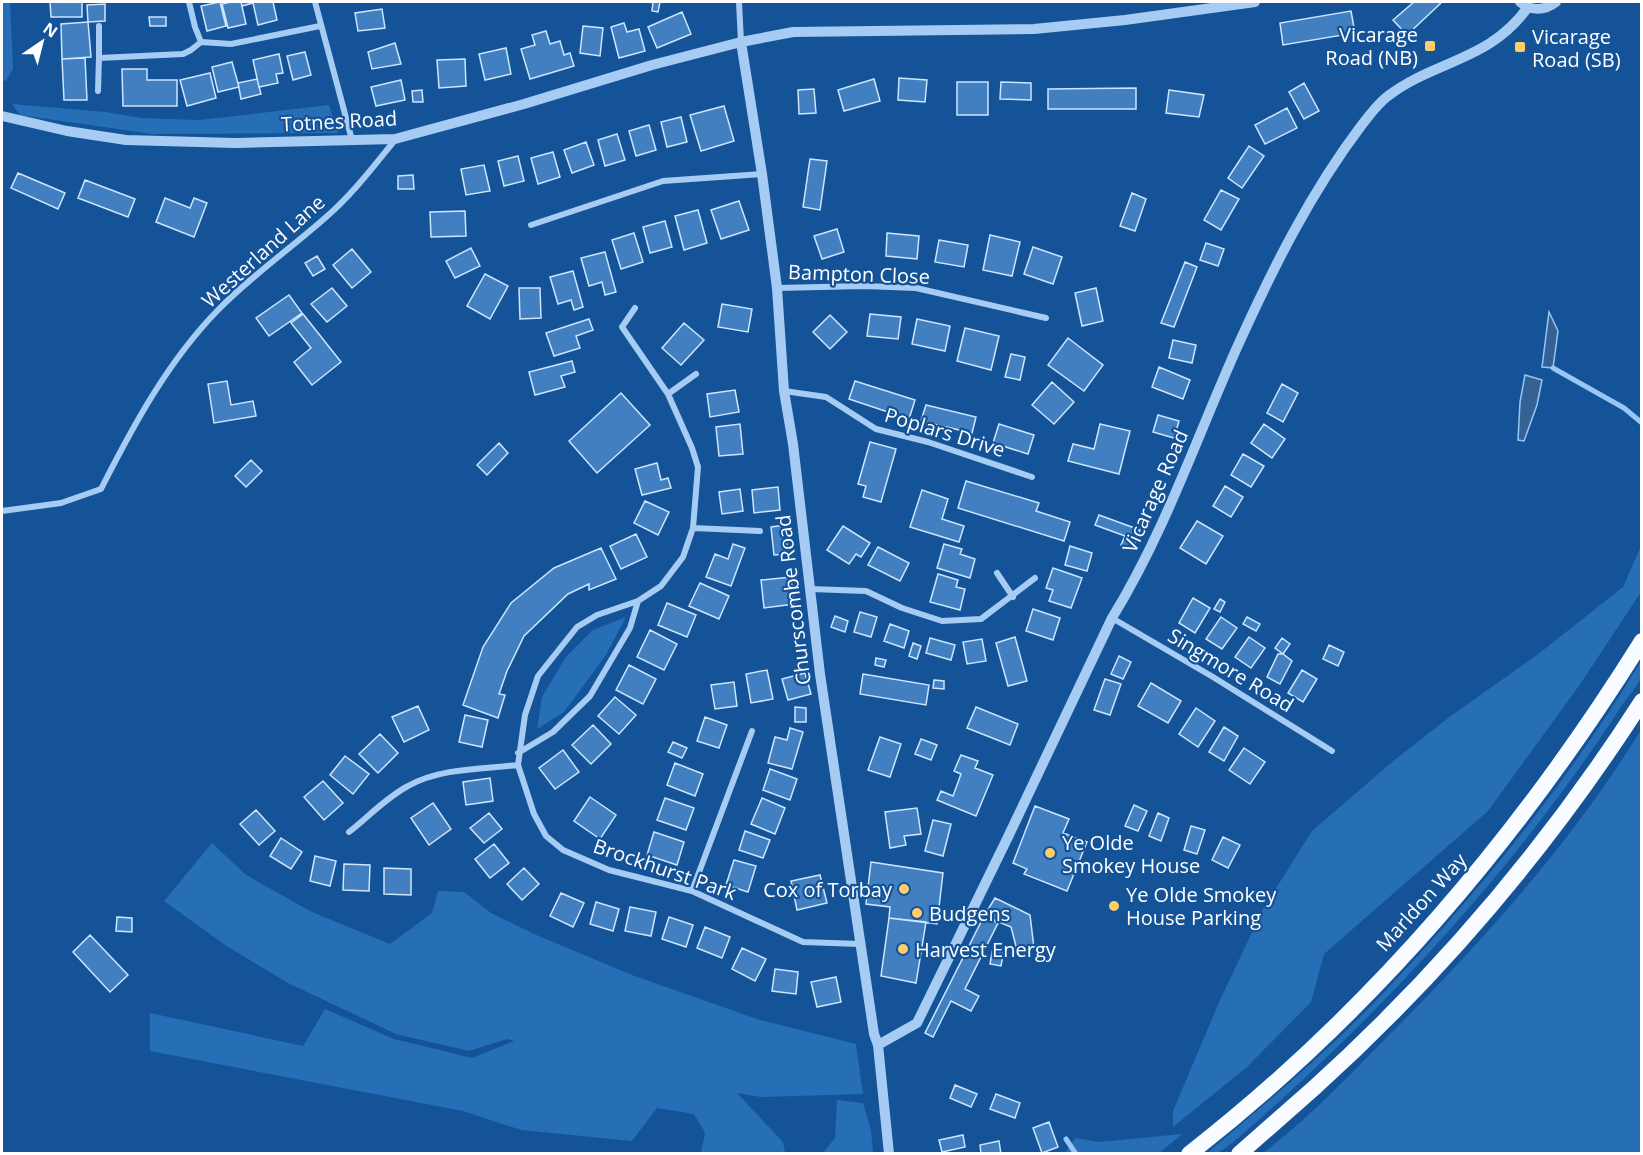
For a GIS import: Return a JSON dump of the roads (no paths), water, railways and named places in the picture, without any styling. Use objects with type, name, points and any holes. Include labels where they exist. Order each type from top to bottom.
[{"type":"highway","name":"Marldon Way","points":[[1189,1154],[1298,1060],[1426,931],[1492,855],[1537,797],[1572,749],[1641,641]]},
{"type":"highway","points":[[1239,1154],[1340,1064],[1460,941],[1580,792],[1641,701]]},
{"type":"street","points":[[189,2],[201,42]]},
{"type":"street","points":[[315,2],[352,140]]},
{"type":"street","points":[[739,2],[741,42]]},
{"type":"street","name":"Totnes Road","points":[[2,116],[67,131],[126,140],[235,143],[396,139],[741,42],[793,32],[1034,29],[1125,20],[1255,2]]},
{"type":"street","points":[[1524,4],[1543,9],[1556,2]]},
{"type":"street","name":"Vicarage Road","points":[[878,1045],[917,1023],[1112,618],[1157,537],[1239,342],[1319,187],[1362,126],[1387,96],[1417,79],[1487,47],[1516,24],[1524,4]]},
{"type":"street","points":[[98,91],[99,26]]},
{"type":"street","points":[[99,58],[183,54],[201,42],[231,44],[320,26]]},
{"type":"street","name":"Churscombe Road","points":[[741,42],[777,288],[784,391],[793,444],[823,697],[874,1034],[878,1045],[889,1154]]},
{"type":"street","name":"Westerland Lane","points":[[2,511],[61,503],[101,489],[128,434],[174,364],[218,310],[327,217],[355,190],[396,139]]},
{"type":"street","points":[[531,225],[663,181],[762,174]]},
{"type":"street","name":"Bampton Close","points":[[777,288],[864,286],[916,288],[1046,318]]},
{"type":"street","name":"Brockhurst Park","points":[[635,308],[622,327],[668,394],[698,467],[693,528],[683,557],[661,586],[638,601],[597,615],[577,627],[537,676],[525,715],[518,753],[518,765],[534,814],[546,836],[563,850],[609,870],[692,891],[803,942],[860,944]]},
{"type":"street","points":[[668,394],[696,374]]},
{"type":"street","name":"Poplars Drive","points":[[784,391],[826,397],[876,429],[928,442],[1032,477]]},
{"type":"street","points":[[693,528],[760,531]]},
{"type":"street","points":[[997,573],[1013,597]]},
{"type":"street","points":[[809,589],[840,588],[866,591],[902,608],[942,621],[981,619],[1013,597],[1035,578]]},
{"type":"street","points":[[518,753],[553,732],[590,696],[630,628],[638,601]]},
{"type":"street","name":"Singmore Road","points":[[1112,618],[1332,751]]},
{"type":"street","points":[[692,891],[752,731]]},
{"type":"street","points":[[349,832],[406,787],[422,779],[436,775],[518,765]]},
{"type":"waterway","points":[[1553,368],[1624,408],[1642,423]]},
{"type":"waterway","points":[[1066,1139],[1076,1154]]},
{"type":"place","name":"Vicarage Road (NB)","points":[[1430,46]]},
{"type":"place","name":"Vicarage Road (SB)","points":[[1520,47]]},
{"type":"place","name":"Ye Olde Smokey House","points":[[1050,853]]},
{"type":"place","name":"Cox of Torbay","points":[[904,889]]},
{"type":"place","name":"Ye Olde Smokey House Parking","points":[[1114,906]]},
{"type":"place","name":"Budgens","points":[[917,913]]},
{"type":"place","name":"Harvest Energy","points":[[903,949]]}]
